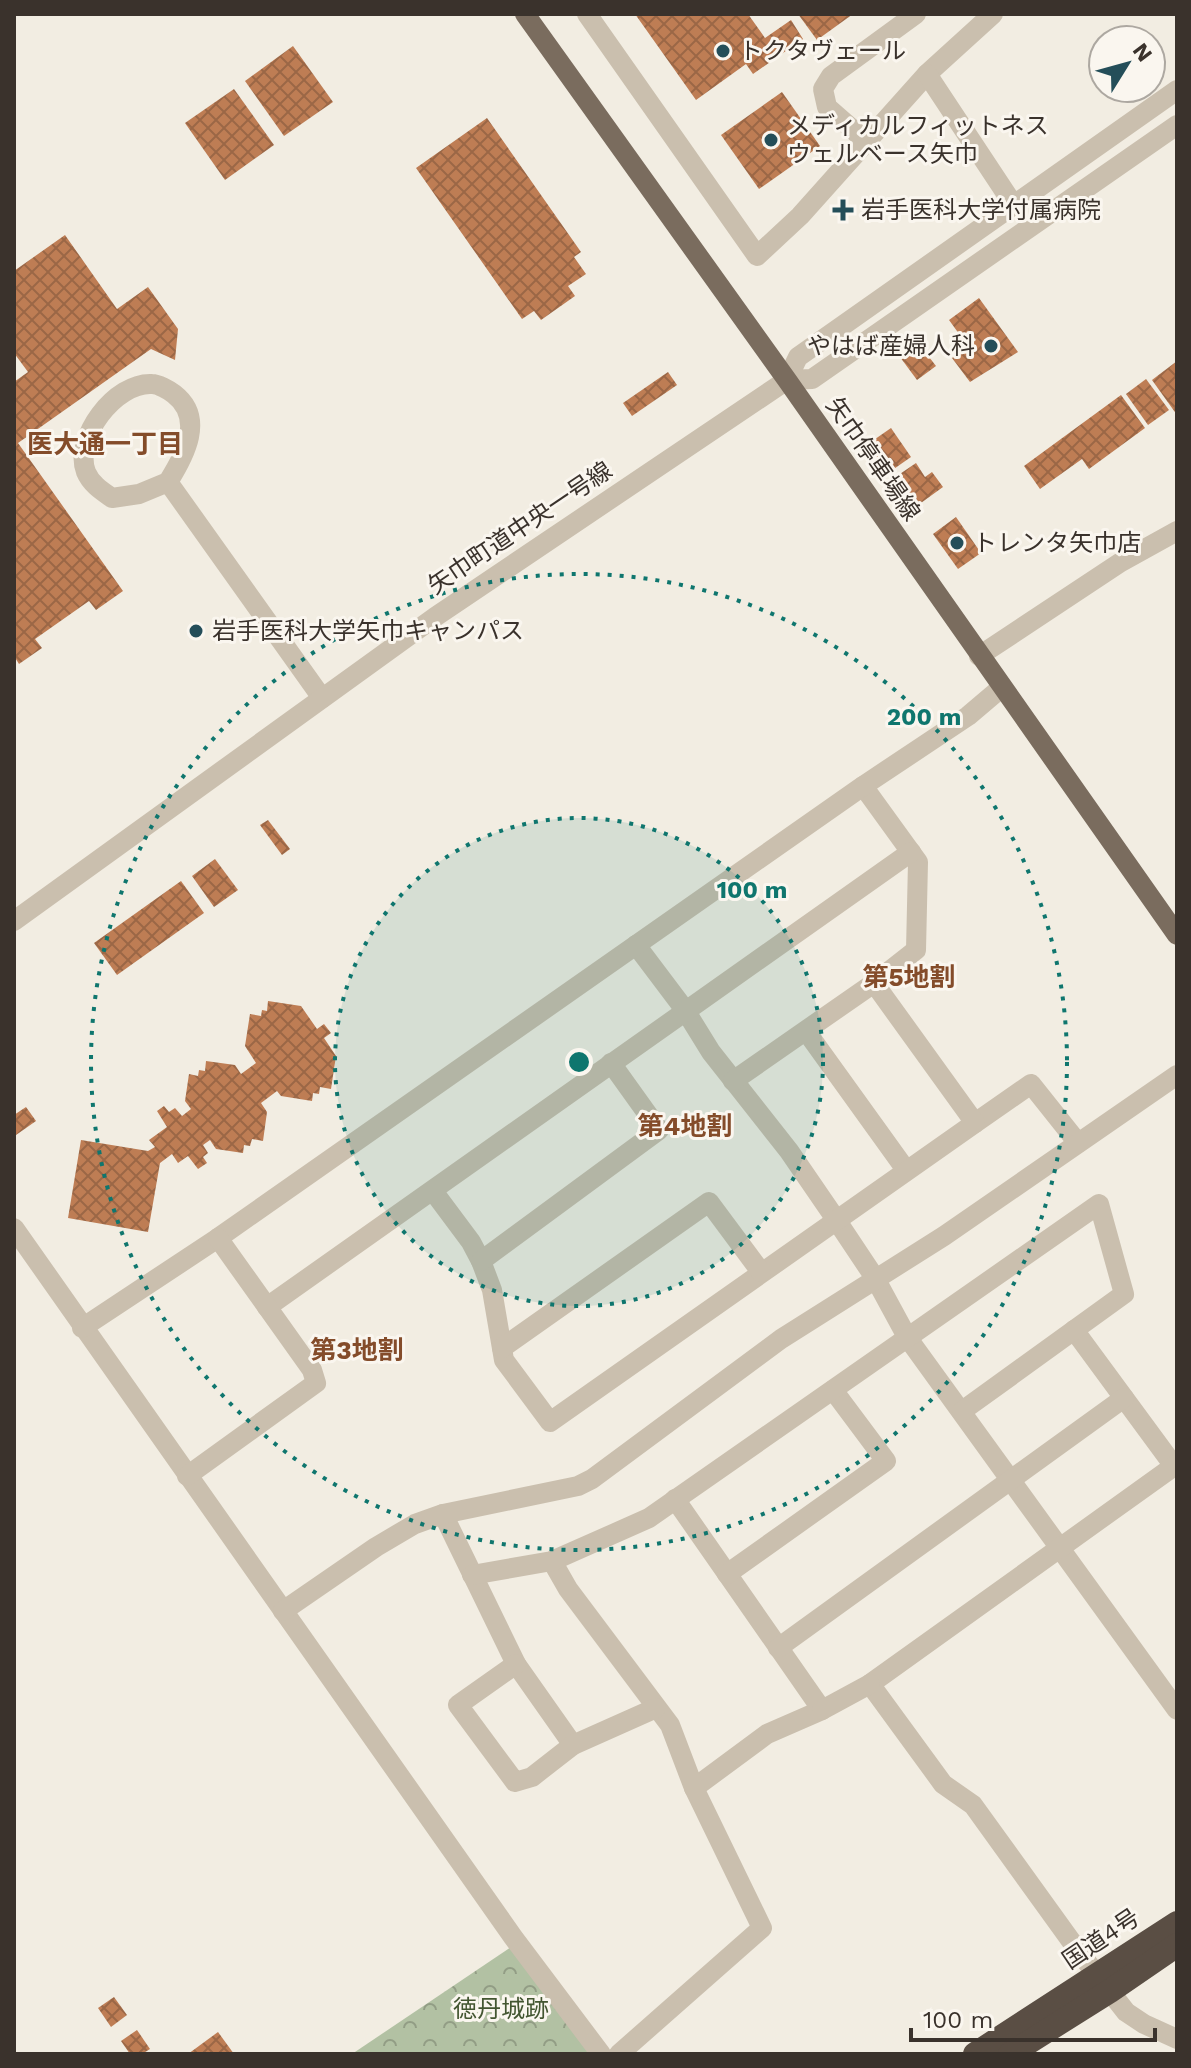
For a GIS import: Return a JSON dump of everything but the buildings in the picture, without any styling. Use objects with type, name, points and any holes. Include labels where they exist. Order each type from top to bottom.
[{"type":"highway","name":"国道4号","points":[[1010,2054],[1104,1984],[1177,1923]]},
{"type":"highway","name":"国道4号","points":[[975,2054],[1177,1945]]},
{"type":"main road","name":"矢巾停車場線","points":[[525,14],[1177,935]]},
{"type":"street","points":[[587,14],[757,256],[800,216],[927,74],[993,14]]},
{"type":"street","points":[[867,142],[827,107],[823,89],[831,76],[916,14]]},
{"type":"street","points":[[927,74],[1013,204]]},
{"type":"street","name":"矢巾町道中央一号線","points":[[14,921],[435,617],[787,380],[798,357],[1177,90]]},
{"type":"street","name":"矢巾町道中央一号線","points":[[787,380],[812,379],[1177,125]]},
{"type":"street","points":[[152,384],[171,392],[184,403],[192,424],[187,445],[168,482],[139,494],[112,498],[95,485],[85,471],[85,448],[94,424],[108,403],[129,390],[152,384]]},
{"type":"street","points":[[168,482],[322,698]]},
{"type":"street","points":[[979,656],[1121,562],[1173,542]]},
{"type":"street","points":[[82,1328],[218,1238],[863,786],[968,716],[1001,688]]},
{"type":"street","points":[[733,1081],[916,950],[918,862],[863,786]]},
{"type":"street","points":[[267,1307],[911,852]]},
{"type":"street","points":[[636,945],[685,1010],[711,1052],[789,1151],[875,1278],[907,1337],[1177,1710]]},
{"type":"street","points":[[874,983],[975,1123]]},
{"type":"street","points":[[806,1031],[906,1170]]},
{"type":"street","points":[[481,1261],[659,1130],[611,1063]]},
{"type":"street","points":[[283,1611],[415,1524],[443,1514],[578,1486],[592,1479],[781,1339],[944,1236],[1078,1143],[1174,1083]]},
{"type":"street","points":[[433,1191],[471,1242],[481,1261],[492,1290],[504,1360],[550,1422],[1031,1084],[1078,1143]]},
{"type":"street","points":[[502,1348],[709,1202],[761,1272]]},
{"type":"street","points":[[472,1575],[552,1561],[649,1518],[1099,1204],[1124,1294],[962,1411]]},
{"type":"street","points":[[14,1228],[513,1937],[601,2054]]},
{"type":"street","points":[[187,1476],[316,1383],[312,1370],[218,1238]]},
{"type":"street","points":[[694,1788],[767,1734],[822,1710],[870,1684],[1175,1465],[1074,1330]]},
{"type":"street","points":[[727,1574],[886,1461],[833,1390]]},
{"type":"street","points":[[778,1648],[1124,1398]]},
{"type":"street","points":[[675,1499],[822,1710]]},
{"type":"street","points":[[443,1514],[516,1664],[573,1745]]},
{"type":"street","points":[[552,1561],[568,1589],[670,1725],[694,1788],[762,1928],[619,2054]]},
{"type":"street","points":[[516,1664],[458,1705],[515,1782],[532,1777],[573,1745],[656,1708]]},
{"type":"street","points":[[870,1684],[943,1784],[973,1805],[1126,2012],[1177,2039]]},
{"type":"green space","name":"徳丹城跡","points":[[511,1947],[598,2054],[352,2054]]},
{"type":"place","name":"トクタヴェール","points":[[723,51]]},
{"type":"place","name":"メディカルフィットネス ウェルベース矢巾","points":[[771,140]]},
{"type":"place","name":"岩手医科大学付属病院","points":[[843,210]]},
{"type":"place","name":"やはば産婦人科","points":[[991,346]]},
{"type":"place","name":"トレンタ矢巾店","points":[[957,543]]},
{"type":"place","name":"岩手医科大学矢巾キャンパス","points":[[196,631]]},
{"type":"district","name":"医大通一丁目","points":[[105,444]]},
{"type":"district","name":"第5地割","points":[[909,977]]},
{"type":"district","name":"第4地割","points":[[685,1126]]},
{"type":"district","name":"第3地割","points":[[357,1350]]}]
